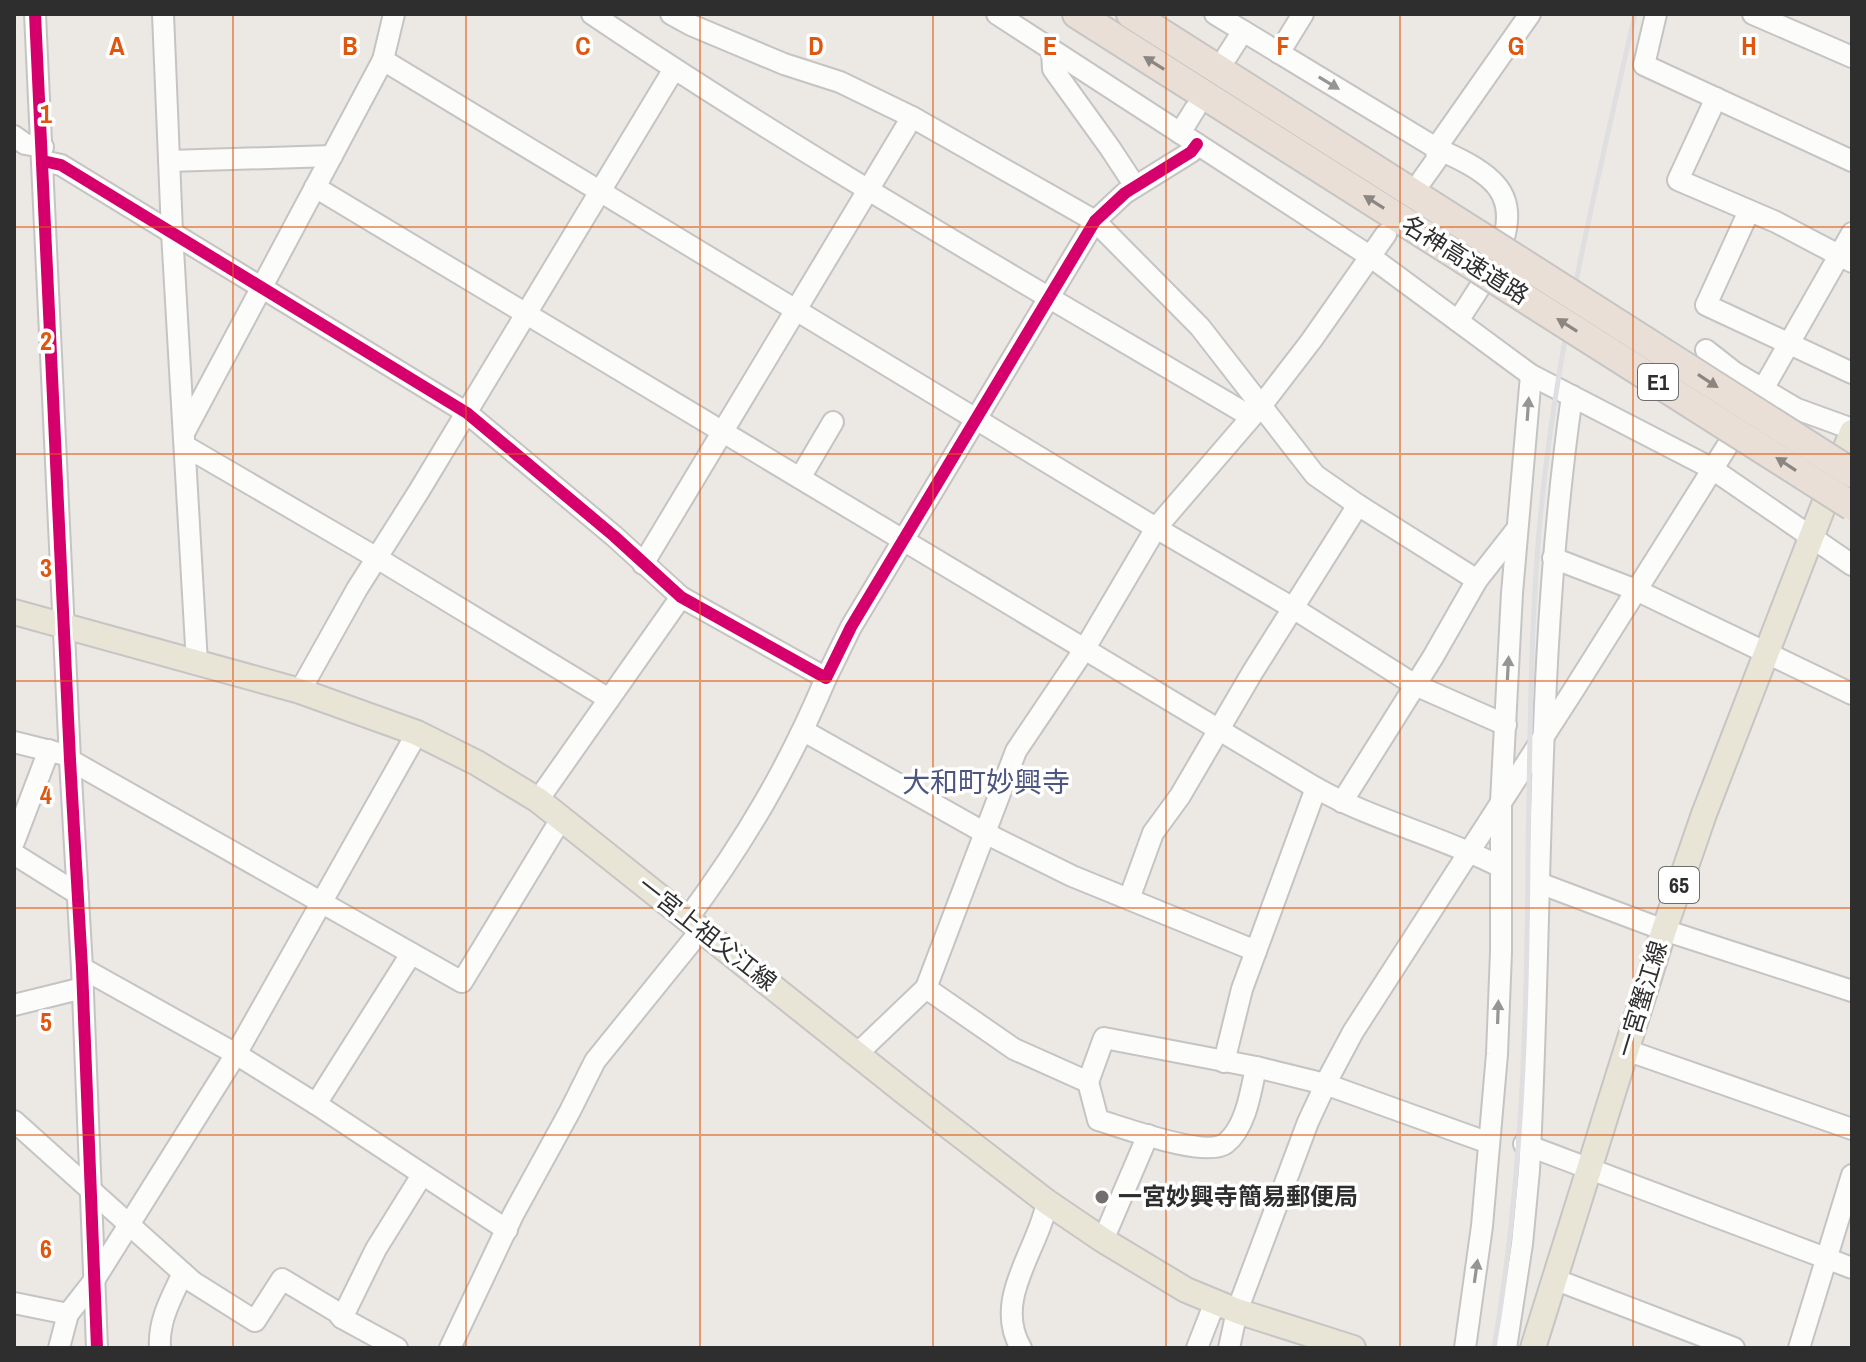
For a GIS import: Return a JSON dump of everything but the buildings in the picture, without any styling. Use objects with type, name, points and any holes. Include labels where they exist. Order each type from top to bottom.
[{"type":"highway","name":"名神高速道路","points":[[1077,14],[1852,506]]},
{"type":"highway","name":"名神高速道路","points":[[1131,14],[1852,473]]},
{"type":"main road","name":"一宮蟹江線","points":[[1533,1348],[1664,930],[1704,814],[1852,430]]},
{"type":"main road","name":"一宮上祖父江線","points":[[14,612],[300,691],[417,733],[477,763],[538,800],[1047,1202],[1103,1240],[1186,1290],[1314,1342],[1353,1348]]},
{"type":"street","points":[[35,14],[83,978],[97,1348]]},
{"type":"street","points":[[163,14],[172,232],[197,663]]},
{"type":"street","points":[[185,440],[383,60],[394,14]]},
{"type":"street","points":[[592,14],[674,69],[1048,297],[1255,411]]},
{"type":"street","points":[[997,14],[1371,257],[1531,375],[1711,468],[1852,565]]},
{"type":"street","points":[[1215,14],[1492,180],[1502,193],[1508,210],[1507,228],[1498,257],[1458,321]]},
{"type":"street","points":[[1279,53],[1303,14]]},
{"type":"street","points":[[1422,180],[1437,159],[1436,148],[1530,14]]},
{"type":"street","points":[[1656,14],[1644,65],[1852,161]]},
{"type":"street","points":[[1753,14],[1852,57]]},
{"type":"street","points":[[680,16],[784,64],[840,82],[912,117],[1095,221],[1200,327],[1255,411],[1315,475],[1477,580]]},
{"type":"street","points":[[1227,56],[1243,31]]},
{"type":"street","points":[[1052,51],[1053,69],[1135,186]]},
{"type":"street","points":[[383,60],[976,420],[1293,608],[1415,685],[1506,725]]},
{"type":"street","points":[[300,691],[377,558],[674,69]]},
{"type":"street","points":[[1716,98],[1678,180],[1846,258]]},
{"type":"street","points":[[450,1348],[595,1061],[694,924],[749,833],[804,731],[851,627],[1048,297],[1095,221],[1135,186],[1191,152],[1189,138],[1195,109]]},
{"type":"street","points":[[643,564],[912,117]]},
{"type":"street","points":[[14,136],[467,413],[681,597],[826,678]]},
{"type":"street","points":[[169,161],[332,156]]},
{"type":"street","points":[[315,187],[1316,788],[1342,802],[1469,851],[1501,867]]},
{"type":"street","points":[[1749,211],[1706,305],[1852,373]]},
{"type":"street","points":[[1197,1348],[1226,1306],[1325,1084],[1353,1032],[1545,735],[1763,389],[1789,342],[1846,258],[1852,233]]},
{"type":"street","points":[[858,1053],[926,988],[1016,751],[1084,650],[1156,528],[1311,341],[1386,234]]},
{"type":"street","points":[[1706,350],[1734,372],[1797,409],[1852,430]]},
{"type":"street","points":[[1465,1348],[1482,1226],[1497,1054],[1501,802],[1517,529],[1531,375]]},
{"type":"street","points":[[1506,1348],[1522,1244],[1553,558],[1558,494],[1572,396]]},
{"type":"street","points":[[800,478],[833,422]]},
{"type":"street","points":[[185,440],[609,699]]},
{"type":"street","points":[[1129,899],[1153,833],[1180,796],[1358,505]]},
{"type":"street","points":[[1342,802],[1477,580],[1517,529]]},
{"type":"street","points":[[1553,558],[1636,590],[1852,694]]},
{"type":"street","points":[[538,800],[681,597]]},
{"type":"street","points":[[804,731],[985,833],[1072,876],[1256,951]]},
{"type":"street","points":[[59,1348],[68,1314],[93,1282],[236,1054],[417,733]]},
{"type":"street","points":[[14,742],[70,758],[462,982],[561,819]]},
{"type":"street","points":[[14,842],[49,750]]},
{"type":"street","points":[[1224,1062],[1242,989],[1316,788]]},
{"type":"street","points":[[14,854],[78,894]]},
{"type":"street","points":[[1539,883],[1664,930],[1852,991]]},
{"type":"street","points":[[316,1104],[411,954]]},
{"type":"street","points":[[14,1005],[83,978],[236,1054],[507,1230]]},
{"type":"street","points":[[926,988],[1014,1049],[1088,1082]]},
{"type":"street","points":[[1256,1067],[1240,1123],[1228,1142],[1218,1148],[1196,1147],[1098,1120],[1088,1082],[1104,1038],[1256,1067],[1325,1084],[1489,1143]]},
{"type":"street","points":[[1626,1050],[1852,1129]]},
{"type":"street","points":[[14,1121],[193,1282],[255,1321],[282,1279],[342,1318],[397,1348]]},
{"type":"street","points":[[1103,1240],[1148,1135]]},
{"type":"street","points":[[1528,1146],[1852,1268]]},
{"type":"street","points":[[342,1318],[376,1249],[422,1175]]},
{"type":"street","points":[[1799,1348],[1852,1175]]},
{"type":"street","points":[[1021,1348],[1014,1336],[1015,1287],[1045,1217],[1047,1202]]},
{"type":"street","points":[[160,1348],[164,1314],[183,1273]]},
{"type":"street","points":[[1554,1279],[1734,1348]]},
{"type":"street","points":[[14,1303],[68,1314]]},
{"type":"street","points":[[1226,1306],[1229,1348]]},
{"type":"railway","points":[[1494,1348],[1511,1226],[1521,1103],[1532,654],[1539,532],[1566,336],[1635,14]]},
{"type":"cycle path","points":[[35,14],[82,968],[97,1348]]},
{"type":"cycle path","points":[[43,161],[61,165],[467,413],[614,536],[681,597],[826,678],[851,627],[1095,221],[1125,193],[1191,152],[1197,144]]},
{"type":"place","name":"一宮妙興寺簡易郵便局","points":[[1102,1197]]},
{"type":"district","name":"大和町妙興寺","points":[[986,782]]}]
